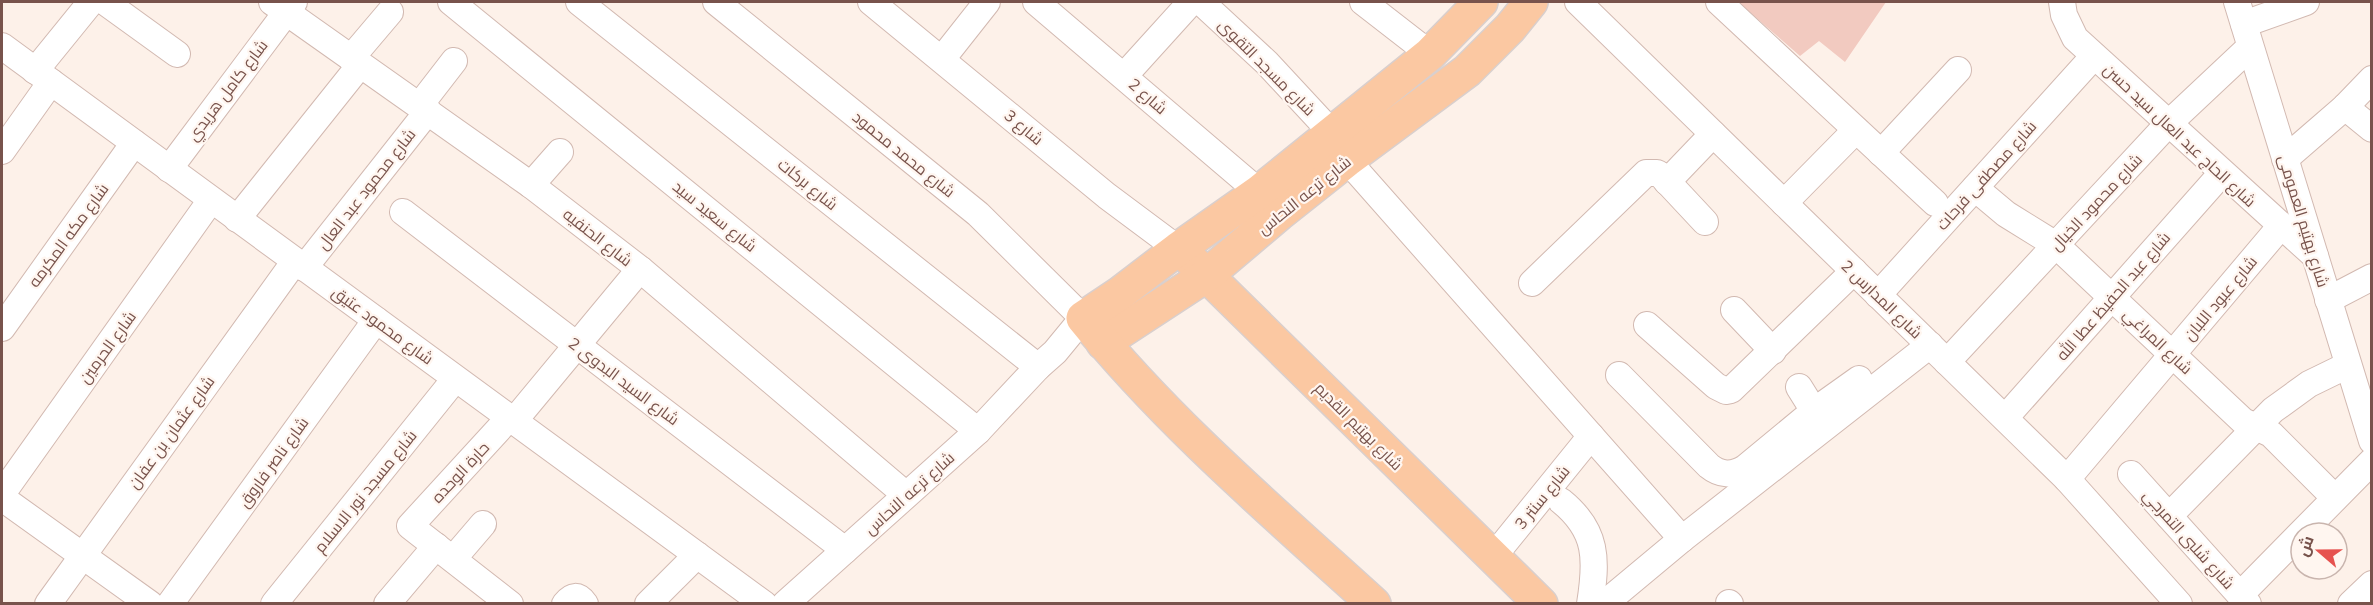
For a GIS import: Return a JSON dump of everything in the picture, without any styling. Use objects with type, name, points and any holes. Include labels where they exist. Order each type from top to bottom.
[{"type":"main road","name":"شارع ترعه النحاس","points":[[1093,330],[1207,275],[1279,214],[1340,147],[1481,2]]},
{"type":"main road","name":"شارع ترعه النحاس","points":[[1093,330],[1119,294],[1259,192],[1340,147],[1467,71],[1510,28],[1531,2]]},
{"type":"main road","name":"شارع بهتيم القديم","points":[[1178,249],[1541,603]]},
{"type":"main road","points":[[1093,330],[1224,468],[1374,603]]},
{"type":"street","points":[[2,151],[43,77],[91,2]]},
{"type":"street","points":[[105,2],[177,54]]},
{"type":"street","name":"شارع سعيد سيد","points":[[451,2],[978,431]]},
{"type":"street","name":"شارع بركات","points":[[579,2],[1046,360]]},
{"type":"street","name":"شارع محمد محمود","points":[[716,2],[978,214],[1093,330]]},
{"type":"street","name":"شارع 3","points":[[871,2],[1107,196],[1178,249]]},
{"type":"street","points":[[942,59],[987,2]]},
{"type":"street","name":"شارع 2","points":[[1036,2],[1259,192]]},
{"type":"street","points":[[1124,76],[1191,2]]},
{"type":"street","name":"شارع مسجد التقوى","points":[[1201,2],[1267,63],[1682,538]]},
{"type":"street","points":[[1363,2],[1430,54]]},
{"type":"street","name":"شارع المدارس 2","points":[[1578,2],[2067,479],[2179,603]]},
{"type":"street","points":[[1719,2],[1935,203]]},
{"type":"street","name":"شارع الحاج عبد العال سيد حسن","points":[[2062,2],[2064,15],[2075,38],[2280,227],[2315,256]]},
{"type":"street","points":[[2244,24],[2306,2]]},
{"type":"street","name":"شارع الحنفيه","points":[[284,5],[355,61],[531,185],[640,269],[906,495]]},
{"type":"street","name":"شارع كامل هريدي","points":[[169,169],[284,5]]},
{"type":"street","points":[[237,219],[390,12]]},
{"type":"street","name":"شارع محمود الخيال","points":[[1932,348],[2056,245],[2168,124],[2244,24]]},
{"type":"street","name":"شارع بهتيم العمومى","points":[[2244,24],[2371,439]]},
{"type":"street","name":"شارع محمود عتيق","points":[[2,46],[764,603]]},
{"type":"street","name":"شارع مصطفى فرحات","points":[[1878,295],[2094,56]]},
{"type":"street","name":"شارع محمود عبد العال","points":[[299,264],[424,108],[454,61]]},
{"type":"street","points":[[1881,153],[1958,70]]},
{"type":"street","points":[[2285,159],[2345,107],[2372,79]]},
{"type":"street","points":[[2345,107],[2372,129]]},
{"type":"street","points":[[1784,203],[1856,130]]},
{"type":"street","points":[[1667,182],[1713,134]]},
{"type":"street","name":"شارع مكه المكرمه","points":[[2,328],[134,143]]},
{"type":"street","points":[[531,185],[560,152]]},
{"type":"street","points":[[1533,283],[1642,175],[1657,173],[1705,222]]},
{"type":"street","name":"شارع عبد الحفيظ عطا الله","points":[[2005,418],[2222,173]]},
{"type":"street","name":"شارع المراغي","points":[[1975,188],[2006,214],[2056,245],[2246,423],[2271,435],[2336,498]]},
{"type":"street","name":"شارع الحرمين","points":[[2,496],[212,200]]},
{"type":"street","name":"شارع السيد البدوى 2","points":[[403,212],[845,550]]},
{"type":"street","name":"شارع عبود اللبان","points":[[2067,479],[2280,227]]},
{"type":"street","name":"شارع عثمان بن عفان","points":[[48,603],[299,264]]},
{"type":"street","name":"حارة الوحده","points":[[444,552],[410,526],[512,419],[640,269]]},
{"type":"street","points":[[1647,325],[1716,386],[1726,391],[1736,387],[1854,271]]},
{"type":"street","points":[[2328,300],[2372,277]]},
{"type":"street","points":[[1734,310],[1773,351]]},
{"type":"street","name":"شارع ناصر فاروق","points":[[170,603],[376,320]]},
{"type":"street","name":"شارع ترعه النحاس","points":[[784,603],[978,431],[1046,360],[1093,330]]},
{"type":"street","points":[[1619,375],[1709,466],[1720,473],[1733,473],[1745,468],[1814,411],[1932,348]]},
{"type":"street","points":[[1604,603],[1682,538],[1932,348]]},
{"type":"street","points":[[2169,516],[2273,410],[2309,384],[2348,365]]},
{"type":"street","name":"شارع مسجد نور الاسلام","points":[[274,603],[455,378]]},
{"type":"street","points":[[1799,387],[1814,411]]},
{"type":"street","name":"شارع سنتر 3","points":[[1492,557],[1591,436]]},
{"type":"street","points":[[2244,599],[2372,461]]},
{"type":"street","name":"شارع شلبى التمرجي","points":[[2131,474],[2244,599]]},
{"type":"street","points":[[2,496],[150,603]]},
{"type":"street","points":[[1561,501],[1580,518],[1592,544],[1595,559],[1590,603]]},
{"type":"street","points":[[387,603],[444,552],[483,524]]},
{"type":"street","points":[[444,552],[510,603]]},
{"type":"street","points":[[648,603],[697,555]]},
{"type":"street","points":[[2351,603],[2372,584]]},
{"type":"street","points":[[565,603],[574,596],[585,603]]},
{"type":"building","points":[[1738,2],[1886,2],[1845,62],[1819,41],[1800,56]]}]
